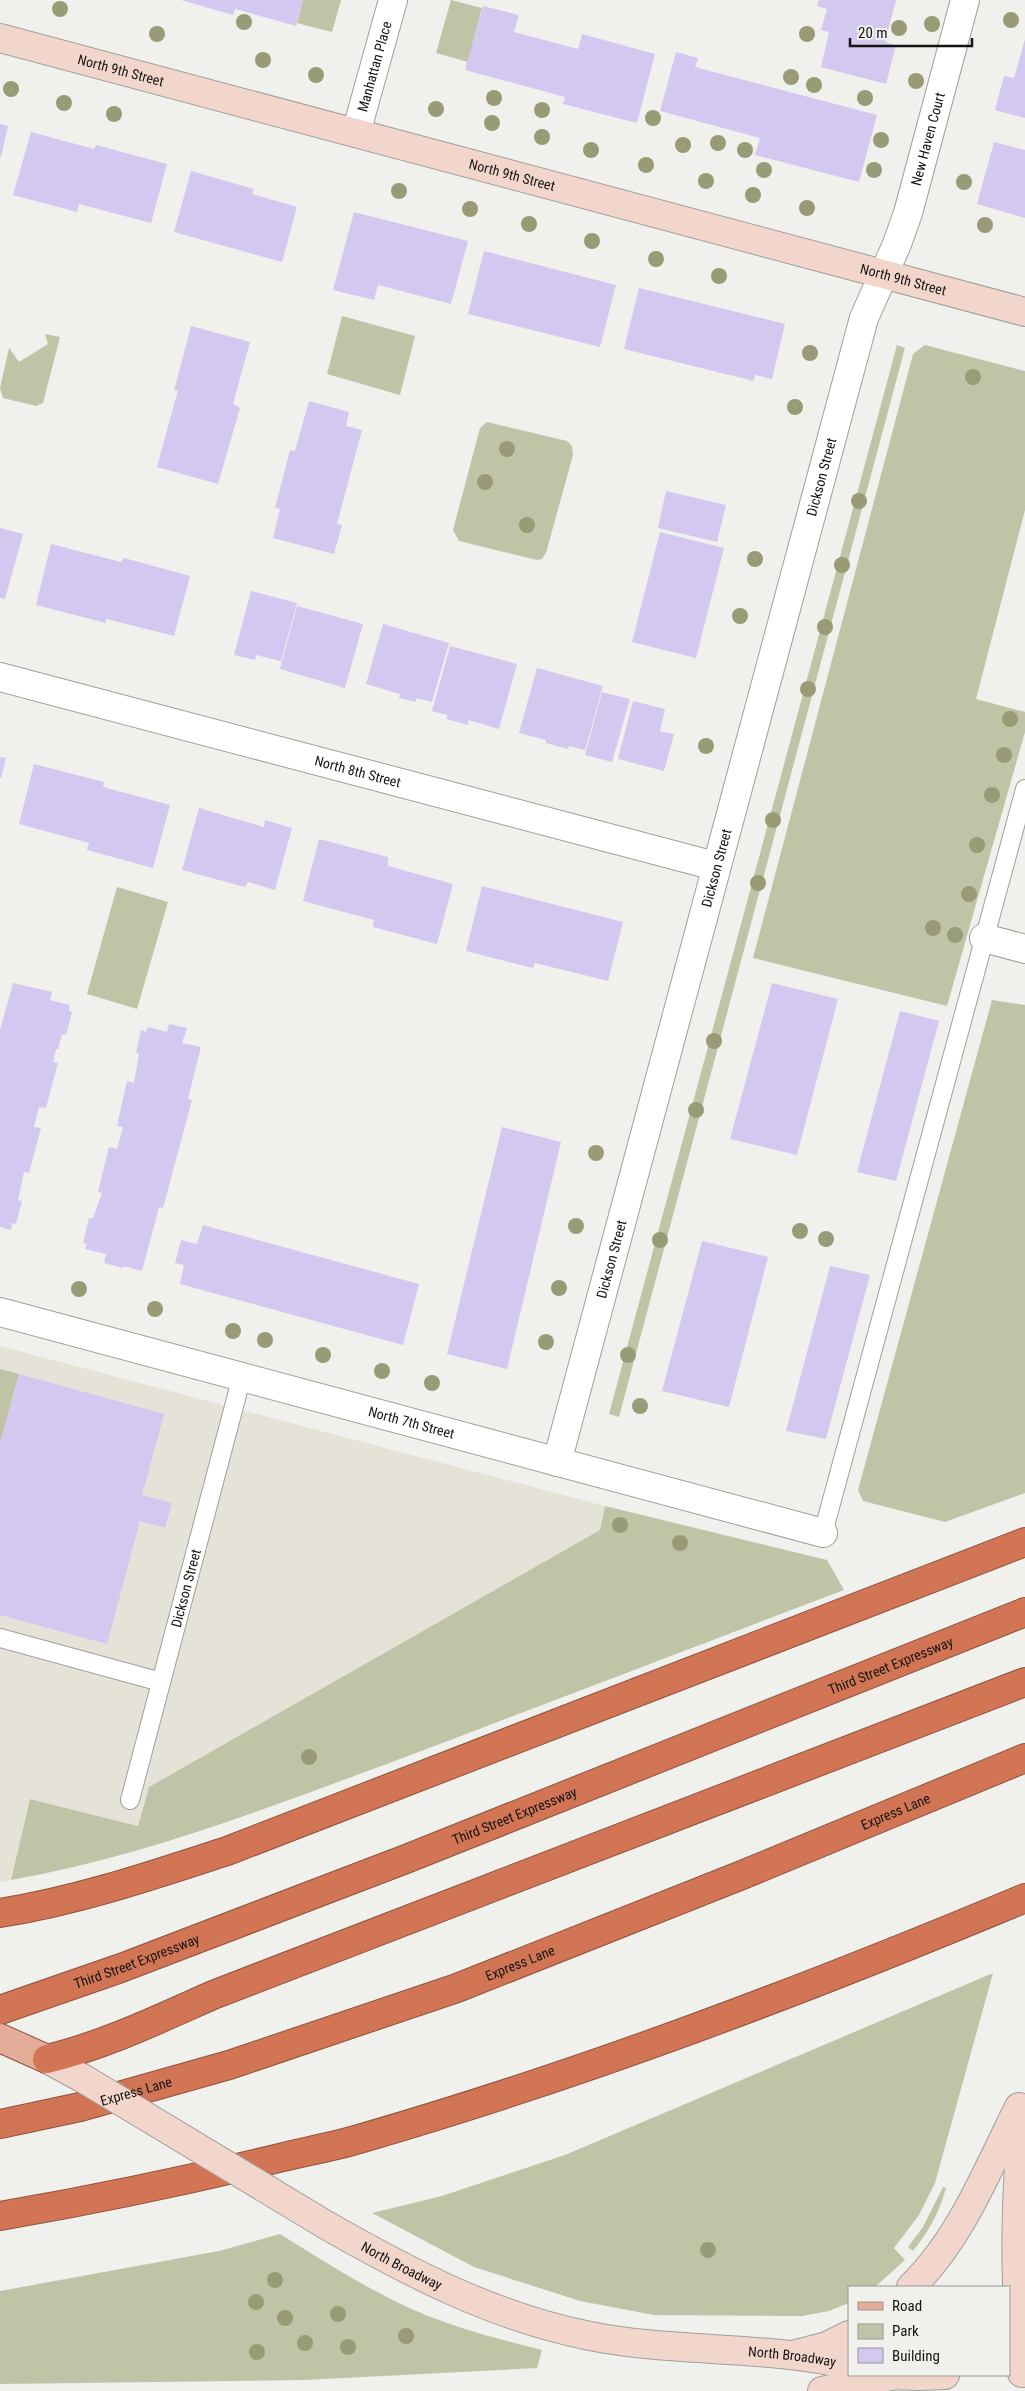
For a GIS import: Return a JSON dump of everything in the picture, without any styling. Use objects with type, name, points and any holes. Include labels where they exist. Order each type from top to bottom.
[{"type":"highway","points":[[0,1913],[146,1877],[227,1851],[1025,1542]]},
{"type":"highway","name":"Third Street Expressway","points":[[0,2010],[121,1968],[397,1862],[1025,1612]]},
{"type":"highway","points":[[47,2059],[76,2052],[113,2038],[222,1992],[1025,1682]]},
{"type":"highway","name":"Express Lane","points":[[0,2124],[80,2107],[229,2065],[457,1988],[742,1875],[1025,1758]]},
{"type":"highway","points":[[0,2216],[220,2172],[348,2142],[512,2092],[659,2043],[795,1991],[1025,1898]]},
{"type":"main road","name":"North 9th Street","points":[[0,38],[1025,312]]},
{"type":"main road","name":"North Broadway","points":[[3,2039],[47,2059],[84,2079],[326,2225],[388,2260],[453,2293],[515,2316],[590,2336],[647,2344],[793,2355],[848,2366]]},
{"type":"main road","points":[[913,2286],[943,2251],[970,2203],[1025,2094]]},
{"type":"main road","points":[[1020,2377],[1016,2296],[1016,2217],[1025,2109]]},
{"type":"main road","points":[[793,2355],[827,2346],[848,2336]]},
{"type":"main road","name":"North Broadway","points":[[822,2391],[885,2376]]},
{"type":"street","name":"Manhattan Place","points":[[356,133],[393,0]]},
{"type":"street","name":"New Haven Court","points":[[883,275],[908,213],[965,0]]},
{"type":"street","name":"Dickson Street","points":[[556,1462],[864,318],[883,275]]},
{"type":"street","name":"North 8th Street","points":[[0,677],[715,866]]},
{"type":"street","points":[[984,938],[1025,949]]},
{"type":"street","name":"North 7th Street","points":[[0,1312],[823,1533]]},
{"type":"lane","points":[[823,1533],[1025,789]]},
{"type":"lane","name":"Dickson Street","points":[[130,1800],[242,1376]]},
{"type":"lane","points":[[0,1638],[161,1682]]},
{"type":"shaded area","points":[[0,1346],[605,1506],[600,1530],[149,1787],[138,1826],[30,1799],[11,1880],[0,1882]]},
{"type":"green space","points":[[303,0],[341,0],[332,32],[297,23]]},
{"type":"green space","points":[[451,0],[482,8],[468,62],[436,53]]},
{"type":"green space","points":[[342,316],[415,336],[400,395],[327,374]]},
{"type":"green space","points":[[45,334],[60,337],[43,403],[36,406],[3,398],[0,388],[9,348],[19,362],[48,344]]},
{"type":"green space","points":[[897,345],[905,348],[619,1417],[609,1414]]},
{"type":"green space","points":[[925,345],[1025,371],[1025,510],[976,699],[1025,712],[1025,732],[947,1006],[753,958],[913,354]]},
{"type":"green space","points":[[487,422],[567,441],[572,446],[573,455],[546,553],[542,559],[537,560],[459,541],[453,530],[480,428]]},
{"type":"green space","points":[[117,887],[168,902],[137,1009],[87,994]]},
{"type":"green space","points":[[992,1000],[1025,1005],[1025,1493],[945,1522],[863,1501],[858,1490]]},
{"type":"green space","points":[[0,1369],[19,1374],[0,1443]]},
{"type":"green space","points":[[605,1506],[827,1560],[844,1590],[392,1762],[204,1830],[109,1858],[11,1880],[30,1799],[138,1826],[149,1787],[600,1530]]},
{"type":"green space","points":[[993,1973],[935,2183],[919,2215],[894,2248],[905,2260],[876,2286],[848,2286],[848,2303],[829,2311],[802,2316],[654,2315],[580,2301],[474,2267],[372,2213],[442,2196],[565,2155]]},
{"type":"green space","points":[[943,2187],[946,2188],[937,2214],[913,2251],[908,2247],[923,2227]]},
{"type":"green space","points":[[280,2234],[362,2284],[414,2310],[461,2328],[542,2350],[537,2368],[305,2380],[0,2384],[0,2291],[219,2251]]},
{"type":"building","points":[[181,0],[303,0],[296,26],[235,9],[233,15]]},
{"type":"building","points":[[819,0],[896,0],[885,42],[896,45],[886,84],[821,67],[829,32],[821,30],[827,9],[817,6]]},
{"type":"building","points":[[483,6],[519,15],[514,32],[578,49],[582,34],[655,54],[637,123],[563,104],[565,97],[465,70]]},
{"type":"building","points":[[1025,39],[1025,118],[995,110],[1004,76],[1014,78]]},
{"type":"building","points":[[676,52],[698,58],[695,67],[877,115],[859,182],[755,155],[760,138],[660,111]]},
{"type":"building","points":[[0,124],[8,126],[1,157],[0,157]]},
{"type":"building","points":[[31,132],[94,149],[96,145],[167,164],[151,223],[79,204],[77,212],[13,195]]},
{"type":"building","points":[[994,142],[1025,150],[1025,218],[977,204]]},
{"type":"building","points":[[191,171],[254,189],[252,194],[297,207],[282,262],[174,232]]},
{"type":"building","points":[[354,212],[468,241],[451,304],[378,285],[374,300],[333,290]]},
{"type":"building","points":[[484,251],[616,285],[600,347],[468,314]]},
{"type":"building","points":[[639,288],[785,324],[772,379],[755,375],[754,381],[624,349]]},
{"type":"building","points":[[191,326],[250,342],[233,404],[240,408],[218,484],[157,467],[178,390],[174,391]]},
{"type":"building","points":[[309,401],[349,412],[346,426],[362,430],[337,524],[342,525],[334,554],[273,538],[280,509],[275,508],[290,450],[295,451]]},
{"type":"building","points":[[666,491],[726,505],[717,542],[658,528]]},
{"type":"building","points":[[0,528],[23,534],[5,599],[0,598]]},
{"type":"building","points":[[660,532],[724,548],[696,658],[632,642]]},
{"type":"building","points":[[51,544],[121,562],[124,558],[190,576],[174,636],[106,619],[106,623],[36,605]]},
{"type":"building","points":[[251,591],[297,603],[281,661],[256,655],[255,660],[234,655]]},
{"type":"building","points":[[297,606],[363,624],[345,688],[280,669]]},
{"type":"building","points":[[383,624],[449,643],[432,702],[417,698],[415,702],[399,698],[400,694],[366,684]]},
{"type":"building","points":[[450,646],[517,664],[499,729],[468,720],[468,725],[447,719],[447,715],[432,711]]},
{"type":"building","points":[[537,668],[603,686],[585,750],[569,746],[568,749],[546,743],[546,740],[519,733]]},
{"type":"building","points":[[602,692],[630,699],[612,762],[585,755]]},
{"type":"building","points":[[633,701],[665,709],[660,731],[674,734],[664,771],[618,759]]},
{"type":"building","points":[[0,757],[6,758],[1,778],[0,778]]},
{"type":"building","points":[[34,764],[104,782],[103,787],[170,805],[153,868],[87,850],[89,843],[19,824]]},
{"type":"building","points":[[199,808],[264,827],[265,820],[292,828],[275,890],[248,882],[245,887],[182,870]]},
{"type":"building","points":[[319,839],[388,857],[388,866],[453,884],[437,944],[373,927],[374,920],[303,901]]},
{"type":"building","points":[[482,886],[623,922],[608,981],[535,963],[533,968],[466,951]]},
{"type":"building","points":[[13,983],[52,992],[50,1000],[70,1005],[69,1011],[72,1012],[66,1035],[62,1034],[58,1049],[56,1049],[53,1062],[58,1063],[46,1108],[39,1107],[34,1127],[41,1128],[29,1173],[24,1172],[18,1200],[22,1201],[16,1224],[12,1223],[11,1230],[0,1227],[0,1030]]},
{"type":"building","points":[[772,983],[838,999],[797,1155],[730,1139]]},
{"type":"building","points":[[900,1011],[939,1021],[896,1181],[857,1172]]},
{"type":"building","points":[[169,1024],[187,1028],[182,1043],[201,1047],[188,1099],[192,1100],[163,1208],[159,1207],[142,1271],[104,1263],[106,1254],[85,1249],[87,1244],[83,1243],[89,1218],[93,1218],[102,1193],[98,1192],[109,1147],[117,1149],[123,1127],[117,1126],[127,1081],[134,1083],[139,1054],[136,1053],[141,1030],[146,1032],[148,1027],[167,1032]]},
{"type":"building","points":[[502,1127],[561,1142],[507,1369],[447,1354]]},
{"type":"building","points":[[203,1225],[419,1284],[403,1345],[180,1284],[184,1265],[175,1263],[181,1240],[197,1244]]},
{"type":"building","points":[[702,1241],[768,1257],[729,1407],[662,1391]]},
{"type":"building","points":[[830,1266],[870,1275],[826,1439],[786,1431]]},
{"type":"building","points":[[19,1374],[164,1414],[142,1495],[172,1503],[165,1528],[140,1521],[107,1644],[0,1615],[0,1443]]}]
